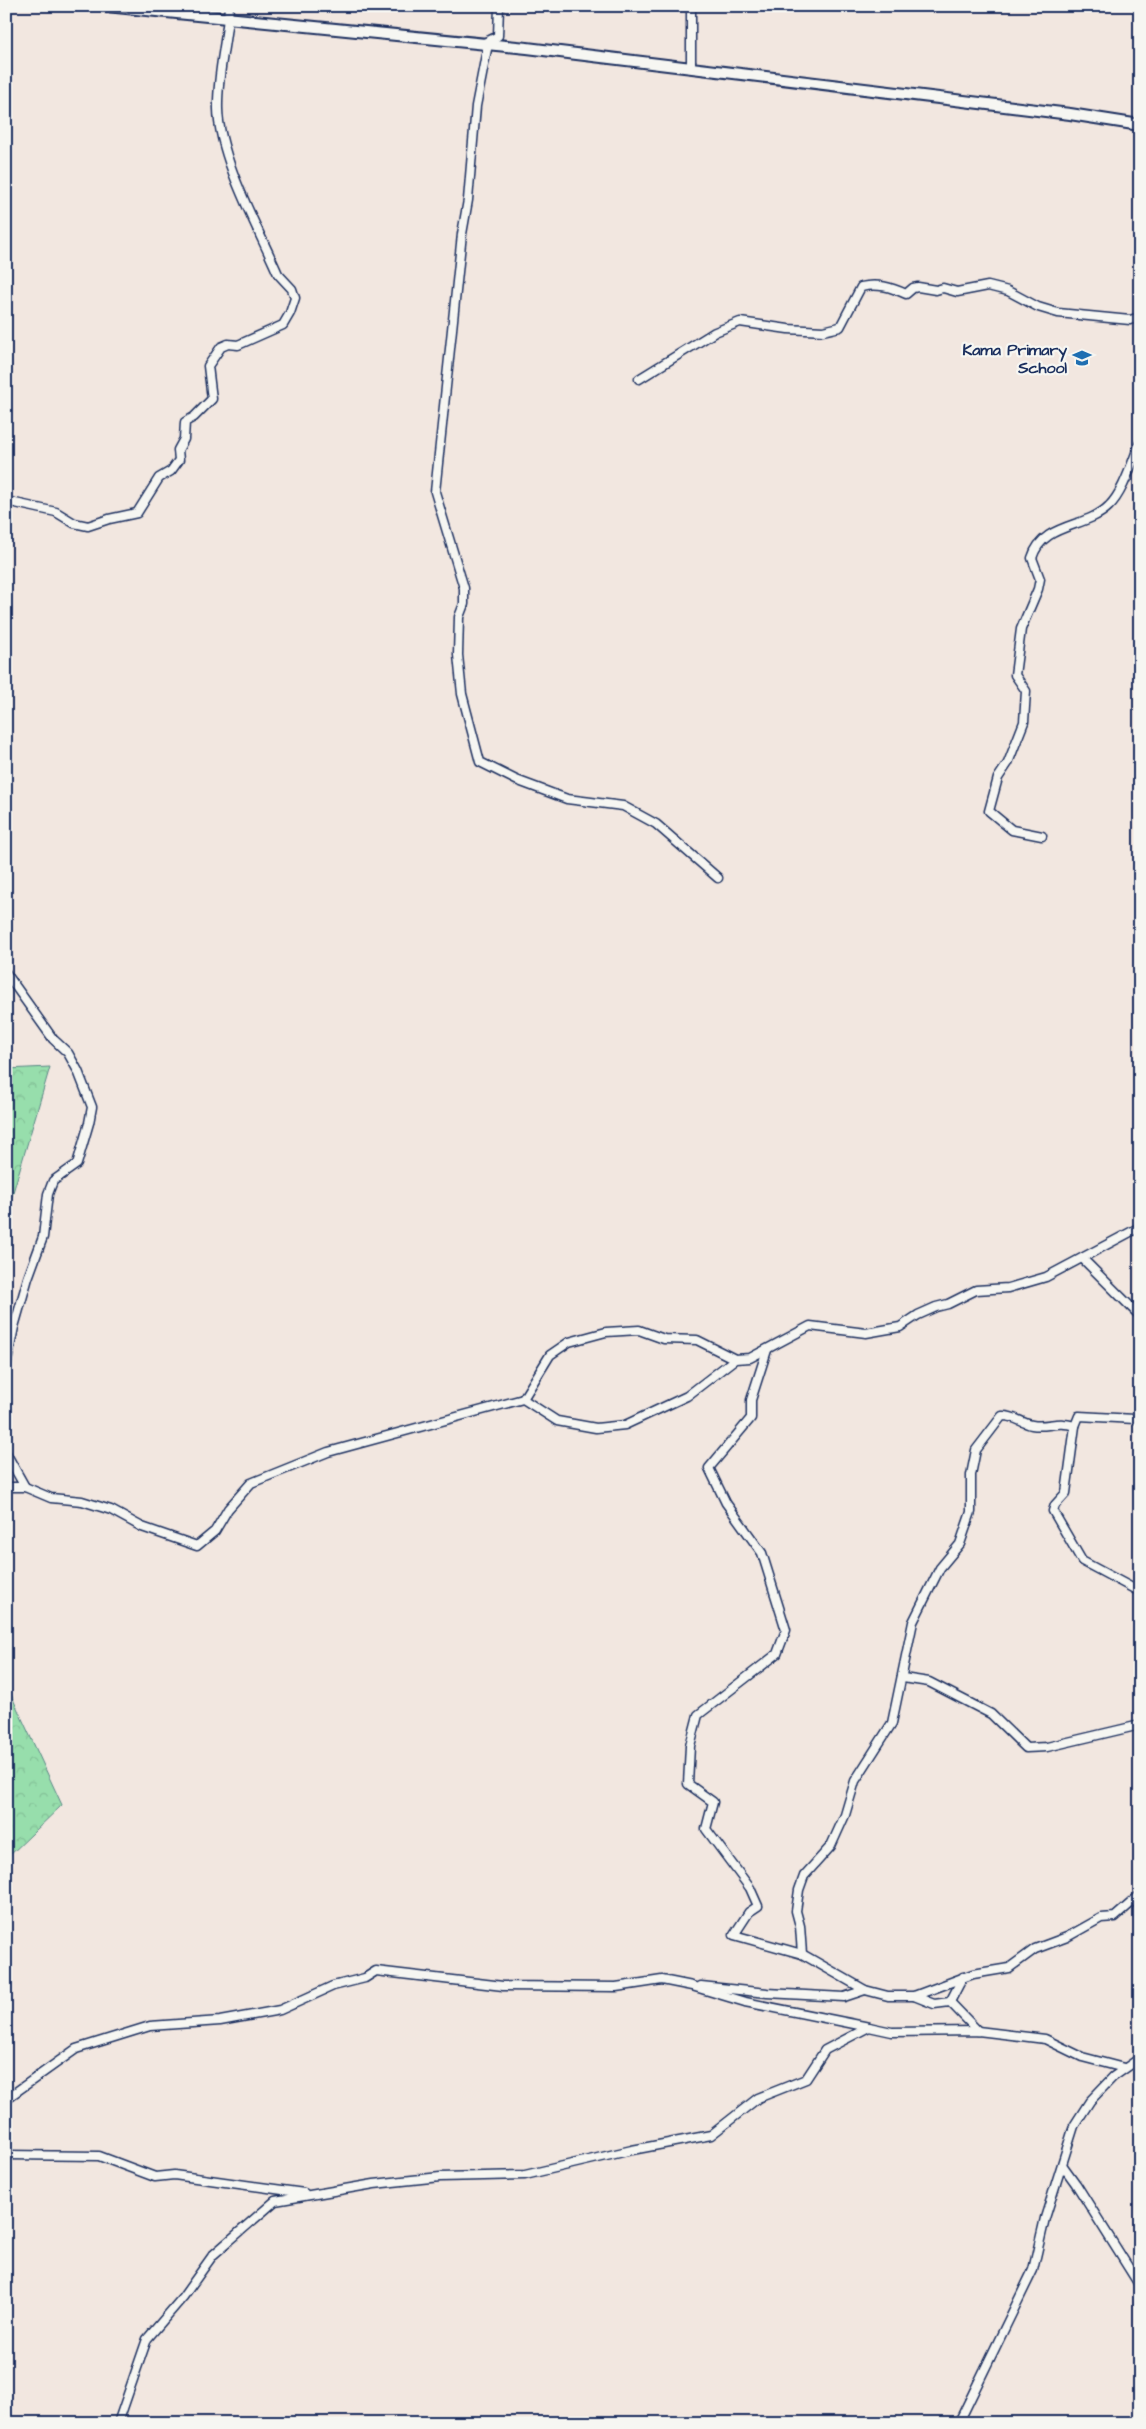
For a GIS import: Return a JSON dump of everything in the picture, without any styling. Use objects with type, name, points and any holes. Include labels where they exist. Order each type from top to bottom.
[{"type":"street","points":[[106,6],[485,44],[1070,114],[1140,125]]},
{"type":"street","points":[[6,501],[56,512],[74,523],[88,526],[136,513],[159,478],[171,471],[179,460],[178,450],[184,439],[186,422],[194,417],[212,399],[208,366],[221,347],[228,344],[238,345],[283,325],[290,312],[295,298],[292,289],[278,274],[226,157],[218,111],[219,75],[229,6]]},
{"type":"street","points":[[485,44],[498,36],[500,6]]},
{"type":"street","points":[[691,6],[691,68]]},
{"type":"street","points":[[485,44],[476,106],[468,200],[462,234],[435,492],[464,588],[464,604],[459,617],[458,655],[462,694],[480,762],[516,780],[567,799],[622,806],[656,824],[718,878]]},
{"type":"street","points":[[639,379],[715,332],[740,322],[814,330],[840,327],[860,287],[868,285],[894,288],[906,294],[913,288],[936,290],[943,288],[957,292],[988,286],[1008,292],[1038,307],[1058,312],[1130,320],[1140,317]]},
{"type":"street","points":[[1042,836],[1012,830],[989,811],[998,778],[1013,754],[1024,722],[1026,691],[1014,675],[1021,629],[1040,580],[1032,558],[1040,541],[1047,536],[1082,521],[1094,519],[1111,505],[1140,443]]},
{"type":"street","points":[[6,973],[53,1039],[68,1053],[78,1071],[92,1107],[77,1164],[54,1182],[48,1194],[43,1237],[26,1286],[6,1367]]},
{"type":"street","points":[[6,1487],[25,1487],[51,1498],[82,1501],[110,1510],[142,1527],[197,1546],[215,1531],[228,1509],[251,1483],[328,1452],[523,1399],[550,1355],[569,1342],[606,1332],[639,1330],[664,1339],[697,1340],[735,1359],[750,1358],[810,1326],[866,1333],[900,1327],[936,1306],[948,1304],[976,1290],[1008,1288],[1046,1277],[1140,1227]]},
{"type":"street","points":[[1083,1259],[1102,1281],[1140,1316]]},
{"type":"street","points":[[767,1350],[751,1400],[751,1418],[709,1468],[726,1504],[762,1553],[786,1630],[777,1654],[698,1715],[690,1746],[688,1784],[713,1802],[706,1829],[750,1888],[758,1906],[749,1912],[734,1935],[802,1954],[865,1990],[888,1996],[914,1996],[964,1977],[985,1971],[1009,1968],[1035,1949],[1067,1937],[1101,1918],[1115,1917],[1140,1895]]},
{"type":"street","points":[[523,1399],[557,1421],[596,1428],[625,1425],[687,1396],[735,1359]]},
{"type":"street","points":[[802,1954],[800,1926],[796,1911],[798,1890],[804,1876],[831,1846],[845,1815],[855,1781],[892,1723],[903,1678],[913,1622],[940,1568],[960,1544],[965,1533],[971,1512],[971,1475],[976,1450],[1002,1416],[1016,1418],[1032,1425],[1062,1421],[1075,1426]]},
{"type":"street","points":[[1138,1418],[1079,1416],[1075,1426],[1066,1493],[1054,1505],[1053,1510],[1082,1561],[1140,1592]]},
{"type":"street","points":[[6,1453],[25,1487]]},
{"type":"street","points":[[903,1678],[929,1682],[991,1714],[1026,1748],[1047,1747],[1140,1725]]},
{"type":"street","points":[[6,2099],[76,2049],[150,2026],[220,2021],[280,2010],[333,1986],[365,1978],[376,1971],[503,1986],[616,1987],[662,1980],[692,1986],[745,2002],[892,2032],[978,2031],[1045,2039],[1082,2056],[1124,2068]]},
{"type":"street","points":[[950,2002],[964,1977]]},
{"type":"street","points":[[692,1986],[767,1993],[844,1996],[865,1990]]},
{"type":"street","points":[[914,1996],[934,2004],[950,2002]]},
{"type":"street","points":[[950,2002],[978,2031]]},
{"type":"street","points":[[118,2423],[147,2339],[183,2297],[213,2255],[275,2201],[311,2194],[440,2176],[525,2175],[632,2150],[711,2135],[758,2098],[806,2079],[825,2050],[869,2027]]},
{"type":"street","points":[[956,2423],[1033,2270],[1045,2218],[1063,2166],[1074,2126],[1086,2107],[1124,2068],[1140,2058]]},
{"type":"street","points":[[6,2155],[99,2156],[155,2177],[174,2176],[311,2194]]},
{"type":"street","points":[[1063,2166],[1140,2286]]},
{"type":"green space","points":[[50,1067],[6,1216],[6,1069]]},
{"type":"green space","points":[[6,1684],[62,1805],[6,1859]]},
{"type":"place","name":"Kama Primary School","points":[[1082,358]]}]
